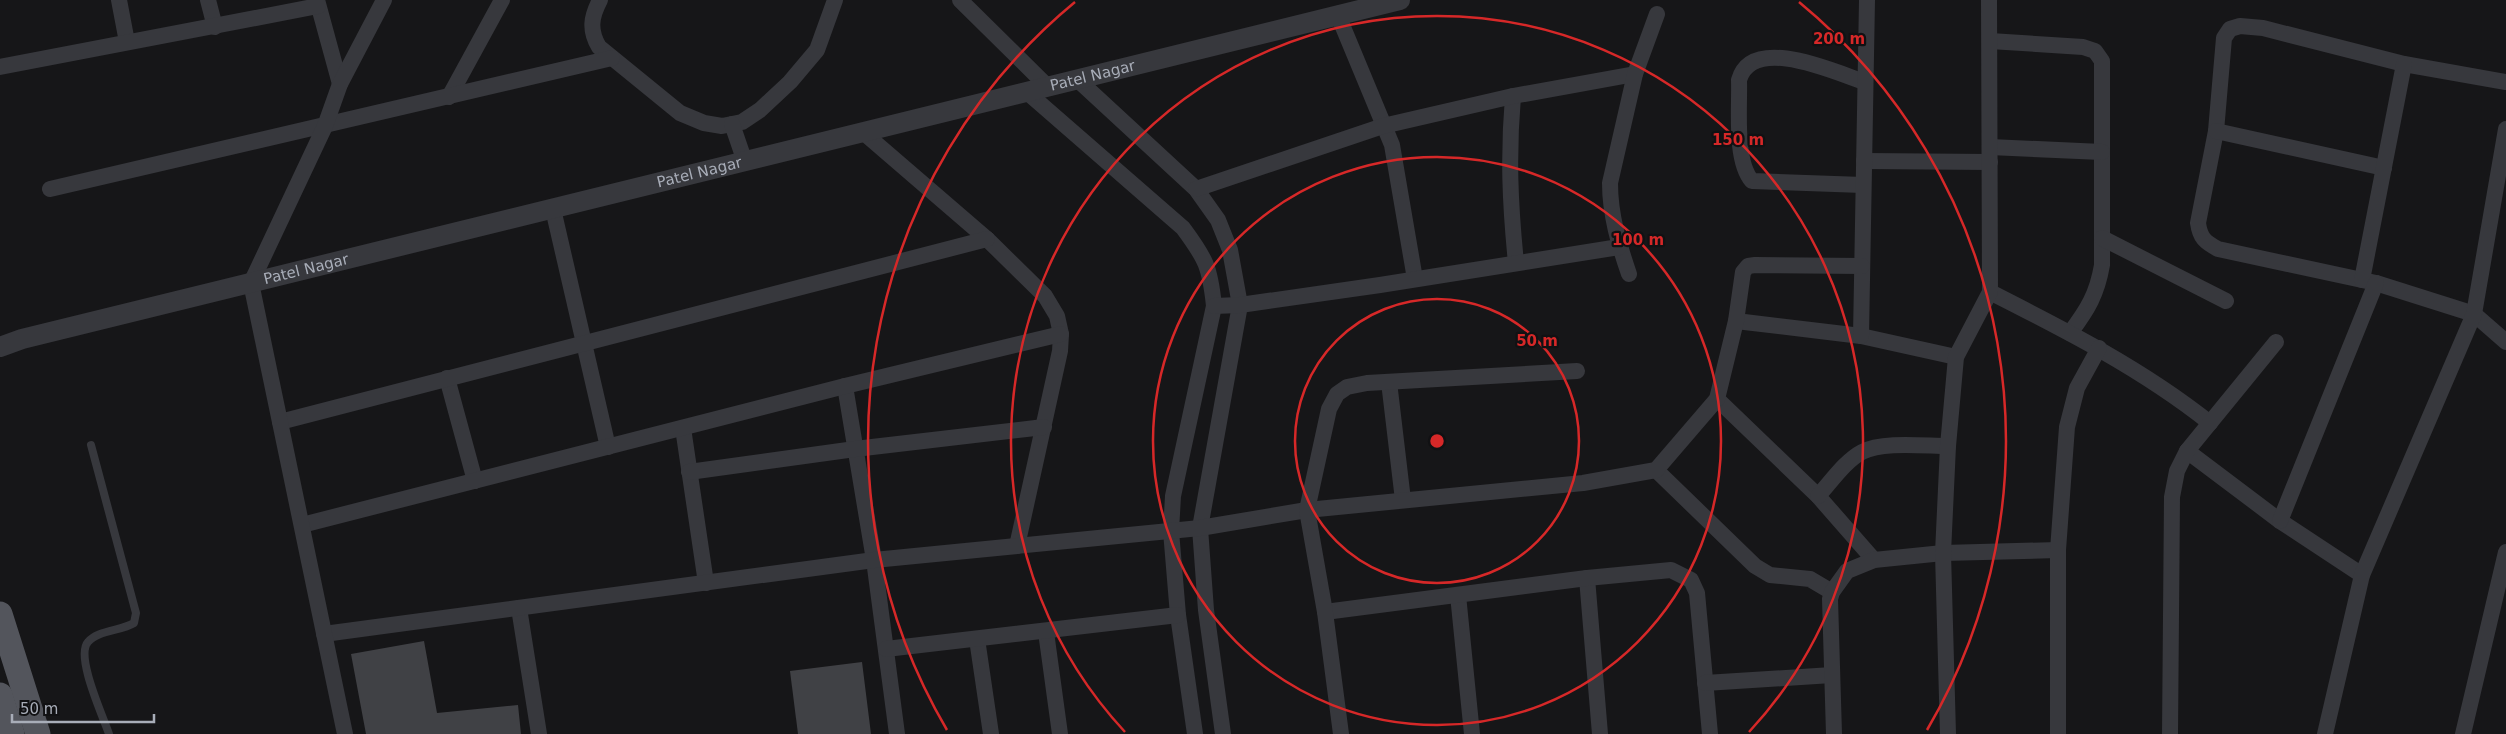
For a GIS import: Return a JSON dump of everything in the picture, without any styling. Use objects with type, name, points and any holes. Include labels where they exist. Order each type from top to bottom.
[{"type":"main road","points":[[0,614],[38,734]]},
{"type":"main road","points":[[1,703],[12,734]]},
{"type":"street","points":[[119,0],[128,42]]},
{"type":"street","points":[[208,0],[215,27]]},
{"type":"street","points":[[345,734],[251,283],[325,126],[340,84],[384,0]]},
{"type":"street","points":[[448,97],[502,0]]},
{"type":"street","points":[[600,0],[593,18],[593,36],[598,47],[680,113],[704,123],[722,126],[742,122],[760,110],[802,69],[817,50],[834,0]]},
{"type":"street","points":[[960,0],[1049,88]]},
{"type":"street","name":"Patel Nagar","points":[[0,347],[22,339],[1049,88],[1400,0]]},
{"type":"street","points":[[1861,336],[1864,82],[1867,0]]},
{"type":"street","points":[[1948,734],[1942,553],[1948,446],[1956,358],[1990,292],[1989,0]]},
{"type":"street","points":[[0,67],[215,27],[318,3],[340,84]]},
{"type":"street","points":[[1629,274],[1619,247],[1610,200],[1610,183],[1634,74],[1657,14]]},
{"type":"street","points":[[1338,15],[1394,154],[1416,279]]},
{"type":"street","points":[[2506,82],[2404,64],[2263,28],[2240,26],[2230,29],[2224,38],[2216,131],[2198,223],[2199,234],[2205,242],[2218,249],[2369,282],[2474,314],[2506,342]]},
{"type":"street","points":[[1990,41],[2083,47],[2095,51],[2102,61],[2102,238],[2099,282],[2092,303],[2070,333]]},
{"type":"street","points":[[50,189],[612,58]]},
{"type":"street","points":[[1863,185],[1752,181],[1746,174],[1741,154],[1739,80],[1742,70],[1753,61],[1772,58],[1805,61],[1864,82]]},
{"type":"street","points":[[2280,521],[2369,282],[2384,168],[2404,64]]},
{"type":"street","points":[[1196,189],[1383,126],[1513,96],[1634,74]]},
{"type":"street","points":[[1078,80],[1196,189],[1218,220],[1230,250],[1240,304],[1200,528],[1206,610],[1223,734]]},
{"type":"street","points":[[1028,93],[1183,228],[1201,252],[1210,274],[1214,306],[1173,496],[1171,531],[1178,615],[1195,734]]},
{"type":"street","points":[[1513,96],[1508,147],[1509,192],[1516,263]]},
{"type":"street","points":[[732,124],[745,162]]},
{"type":"street","points":[[2325,734],[2362,575],[2474,314],[2506,129]]},
{"type":"street","points":[[2216,131],[2384,168]]},
{"type":"street","points":[[864,133],[987,239],[1045,296],[1057,316],[1061,334],[1044,427],[1017,546]]},
{"type":"street","points":[[1864,161],[2102,152]]},
{"type":"street","points":[[553,209],[608,447]]},
{"type":"street","points":[[2102,238],[2226,301]]},
{"type":"street","points":[[280,422],[987,239]]},
{"type":"street","points":[[1214,306],[1416,279],[1619,247]]},
{"type":"street","points":[[324,634],[874,560],[1200,528],[1307,510],[1583,482],[1656,470],[1717,399],[1736,321],[1743,272],[1748,266],[1755,264],[1862,266]]},
{"type":"street","points":[[1990,292],[2099,348],[2184,402],[2210,423]]},
{"type":"street","points":[[1736,321],[1861,336],[1956,358]]},
{"type":"street","points":[[302,525],[845,386],[1061,334]]},
{"type":"street","points":[[2170,734],[2172,497],[2177,471],[2187,451],[2276,342]]},
{"type":"street","points":[[2058,734],[2058,550],[2070,409],[2077,388],[2099,348]]},
{"type":"street","points":[[1342,734],[1325,612],[1307,510],[1329,409],[1337,394],[1347,387],[1389,382],[1577,371]]},
{"type":"street","points":[[447,378],[475,481]]},
{"type":"street","points":[[1389,382],[1403,500]]},
{"type":"street","points":[[845,386],[874,560],[897,734]]},
{"type":"street","points":[[1717,399],[1818,496],[1874,560]]},
{"type":"street","points":[[690,472],[855,449],[1044,427]]},
{"type":"street","points":[[683,428],[706,583]]},
{"type":"street","points":[[1818,496],[1851,460],[1862,451],[1896,446],[1948,446]]},
{"type":"street","points":[[2187,451],[2280,521],[2362,575]]},
{"type":"street","points":[[1656,470],[1755,566],[1770,574],[1810,579],[1832,592]]},
{"type":"street","points":[[1834,734],[1830,608],[1832,592],[1846,571],[1874,560],[1942,553],[2058,550]]},
{"type":"street","points":[[2463,734],[2506,552]]},
{"type":"street","points":[[1325,612],[1586,578],[1671,570],[1691,580],[1697,593],[1710,734]]},
{"type":"street","points":[[1586,578],[1600,734]]},
{"type":"street","points":[[1458,595],[1472,734]]},
{"type":"street","points":[[519,608],[539,734]]},
{"type":"street","points":[[886,650],[1178,615]]},
{"type":"street","points":[[1046,632],[1060,734]]},
{"type":"street","points":[[977,639],[991,734]]},
{"type":"street","points":[[1705,683],[1832,675]]},
{"type":"lane","points":[[90,445],[136,613],[134,623],[126,628],[95,637],[87,642],[84,651],[84,663],[109,734]]},
{"type":"building","points":[[424,641],[437,713],[518,705],[521,734],[366,734],[351,654]]},
{"type":"building","points":[[862,662],[871,734],[798,734],[790,671]]}]
